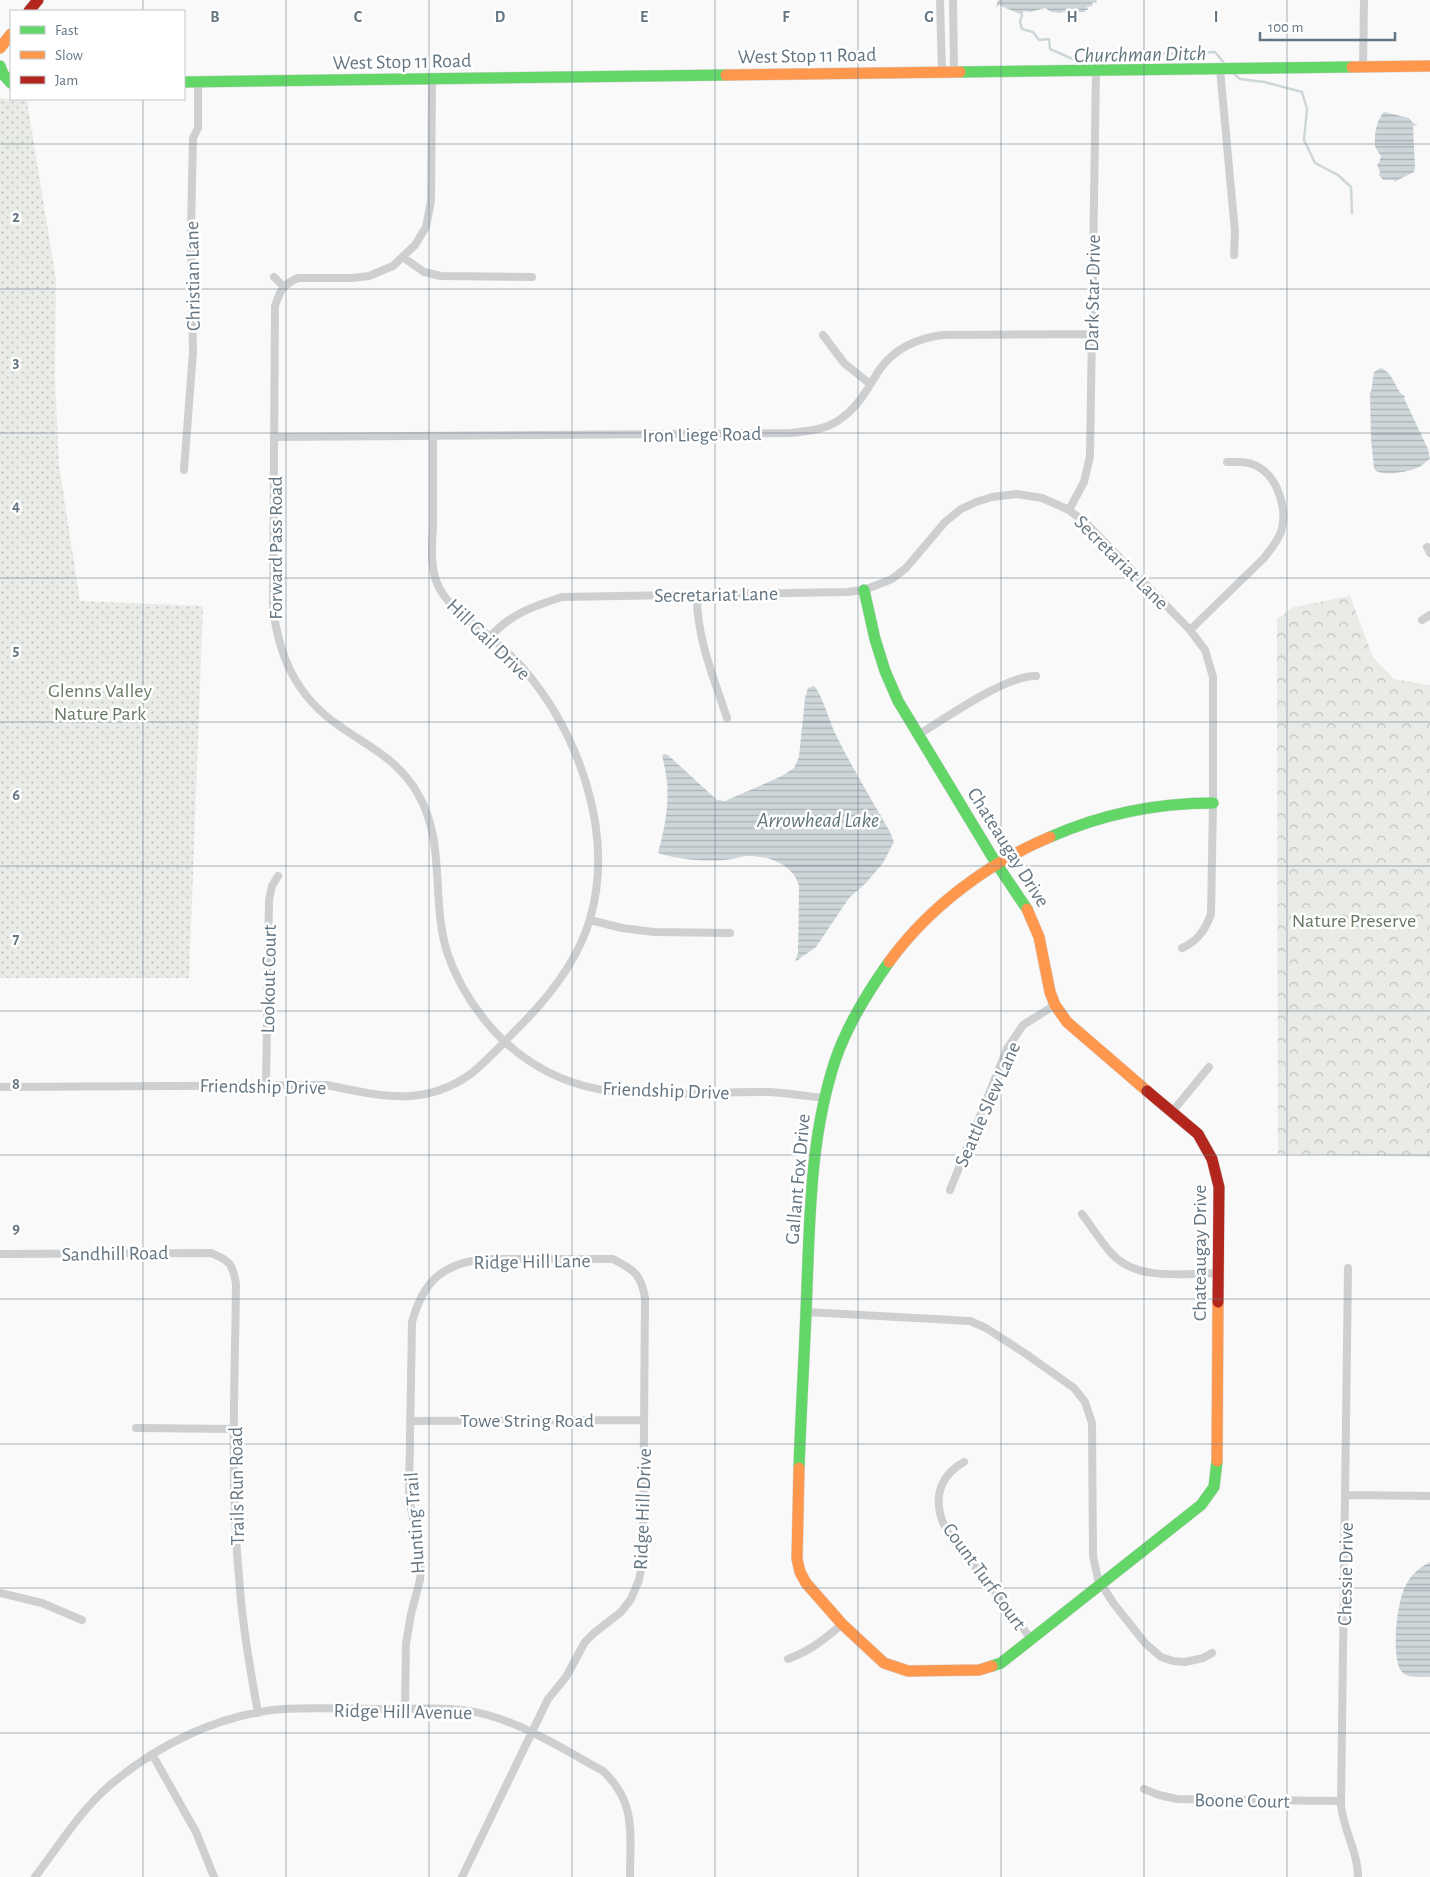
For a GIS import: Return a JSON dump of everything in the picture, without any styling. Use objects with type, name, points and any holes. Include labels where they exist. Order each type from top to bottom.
[{"type":"street","points":[[30,10],[38,0]]},
{"type":"street","points":[[940,0],[942,72]]},
{"type":"street","points":[[953,0],[954,71]]},
{"type":"street","points":[[1363,67],[1364,0]]},
{"type":"street","points":[[0,48],[10,35]]},
{"type":"street","points":[[0,66],[3,74],[10,82]]},
{"type":"street","name":"West Stop 11 Road","points":[[185,82],[1430,66]]},
{"type":"street","points":[[1220,69],[1235,232],[1234,255]]},
{"type":"street","name":"Dark Star Drive","points":[[1069,510],[1084,482],[1090,456],[1096,71]]},
{"type":"street","points":[[274,277],[284,287],[298,278],[352,278],[369,276],[393,266],[404,258],[415,245],[426,227],[431,201],[432,80]]},
{"type":"street","name":"Christian Lane","points":[[184,470],[193,352],[191,220],[194,138],[198,128],[198,82]]},
{"type":"street","points":[[404,258],[424,272],[441,276],[532,277]]},
{"type":"street","name":"Forward Pass Road","points":[[284,287],[280,290],[275,306],[273,606],[275,630],[280,651],[292,676],[312,703],[337,725],[373,746],[390,759],[407,777],[418,794],[430,821],[436,841],[439,910],[447,952],[468,997],[482,1018],[505,1041]]},
{"type":"street","name":"Iron Liege Road","points":[[274,437],[791,433],[820,430],[839,421],[858,404],[882,367],[893,355],[911,343],[943,334],[1092,334]]},
{"type":"street","points":[[823,335],[844,363],[870,384]]},
{"type":"street","name":"Hill Gail Drive","points":[[433,437],[432,560],[436,582],[450,604],[521,666],[544,695],[568,735],[582,770],[592,806],[598,856],[595,895],[590,920],[578,948],[557,984],[536,1010],[505,1041]]},
{"type":"street","points":[[1190,630],[1264,558],[1274,545],[1281,530],[1283,513],[1280,496],[1270,478],[1258,467],[1243,462],[1227,462]]},
{"type":"street","name":"Secretariat Lane","points":[[490,637],[512,617],[526,609],[562,597],[847,592],[864,590],[892,579],[906,568],[945,522],[961,509],[976,502],[992,497],[1017,494],[1042,498],[1069,510],[1088,525],[1190,630],[1205,650],[1213,677],[1211,914],[1200,936],[1182,948]]},
{"type":"street","name":"Chateaugay Drive","points":[[842,1624],[884,1663],[908,1671],[979,1670],[1001,1663],[1202,1505],[1214,1487],[1217,1470],[1219,1187],[1215,1162],[1208,1147],[1198,1134],[1067,1022],[1055,1005],[1050,992],[1034,921],[996,863],[898,701],[885,671],[875,640],[864,590]]},
{"type":"street","points":[[697,594],[702,640],[728,718]]},
{"type":"street","points":[[1422,620],[1430,615]]},
{"type":"street","points":[[918,736],[1003,684],[1028,676],[1036,676]]},
{"type":"street","name":"Gallant Fox Drive","points":[[842,1624],[806,1583],[800,1572],[797,1559],[800,1430],[814,1159],[824,1098],[834,1064],[849,1028],[867,995],[906,941],[937,908],[962,886],[996,863],[1048,836],[1099,818],[1140,809],[1213,803]]},
{"type":"street","name":"Lookout Court","points":[[266,1085],[269,900],[272,886],[278,876]]},
{"type":"street","points":[[590,920],[622,928],[654,932],[730,933]]},
{"type":"street","name":"Seattle Slew Lane","points":[[950,1190],[1007,1048],[1024,1025],[1044,1010],[1055,1005]]},
{"type":"street","name":"Friendship Drive","points":[[0,1087],[327,1085],[375,1096],[404,1097],[429,1093],[449,1086],[471,1073],[505,1041],[545,1071],[579,1085],[608,1092],[641,1094],[770,1092],[824,1098]]},
{"type":"street","points":[[1172,1112],[1209,1067]]},
{"type":"street","points":[[1082,1214],[1113,1255],[1133,1268],[1153,1273],[1218,1274]]},
{"type":"street","name":"Sandhill Road","points":[[0,1254],[211,1253],[228,1261]]},
{"type":"street","name":"Ridge Hill Lane","points":[[432,1281],[453,1266],[482,1259],[613,1259],[635,1271]]},
{"type":"street","name":"Trails Run Road","points":[[228,1261],[234,1272],[236,1284],[234,1429],[238,1577],[246,1642],[258,1713]]},
{"type":"street","name":"Chessie Drive","points":[[1348,1268],[1341,1801],[1342,1815],[1356,1863],[1358,1877]]},
{"type":"street","name":"Ridge Hill Drive","points":[[462,1877],[548,1699],[566,1677],[585,1642],[621,1612],[631,1599],[639,1580],[643,1560],[645,1298],[643,1285],[635,1271]]},
{"type":"street","name":"Hunting Trail","points":[[405,1709],[406,1644],[411,1614],[420,1580],[421,1563],[409,1497],[412,1322],[418,1302],[432,1281]]},
{"type":"street","points":[[806,1312],[970,1321],[986,1328],[1074,1388],[1085,1402],[1092,1423],[1093,1556],[1101,1584],[1114,1604],[1145,1643],[1160,1656],[1172,1661],[1185,1662],[1203,1658],[1212,1652]]},
{"type":"street","name":"Towe String Road","points":[[410,1421],[644,1420]]},
{"type":"street","points":[[136,1428],[234,1429]]},
{"type":"street","name":"Count Turf Court","points":[[964,1462],[946,1475],[938,1494],[940,1514],[951,1537],[1032,1640]]},
{"type":"street","points":[[1346,1495],[1430,1496]]},
{"type":"street","points":[[0,1594],[42,1603],[82,1620]]},
{"type":"street","points":[[788,1660],[818,1645],[842,1624]]},
{"type":"street","name":"Ridge Hill Avenue","points":[[35,1877],[88,1808],[108,1787],[152,1754],[196,1731],[258,1713],[283,1709],[405,1709],[461,1710],[482,1713],[511,1723],[603,1771],[615,1783],[628,1810],[630,1877]]},
{"type":"street","points":[[152,1754],[196,1832],[214,1877]]},
{"type":"street","name":"Boone Court","points":[[1144,1789],[1177,1799],[1341,1801]]},
{"type":"green space","name":"Glenns Valley Nature Park","points":[[0,98],[27,101],[56,280],[55,378],[59,465],[80,601],[203,606],[189,978],[0,978]]},
{"type":"green space","name":"Nature Preserve","points":[[1350,596],[1373,657],[1394,679],[1430,685],[1430,1157],[1278,1154],[1277,619],[1294,607]]},
{"type":"water","points":[[998,0],[1097,1],[1096,3],[1093,2],[1092,6],[1087,7],[1088,10],[1085,10],[1085,12],[1051,12],[1045,8],[1031,12],[1024,11],[1022,15],[1000,4],[996,8]]},
{"type":"water","points":[[1384,112],[1409,118],[1418,125],[1413,126],[1414,172],[1394,182],[1394,180],[1383,180],[1379,175],[1380,172],[1377,164],[1381,156],[1375,146],[1376,132]]},
{"type":"water","points":[[1381,368],[1390,375],[1399,391],[1405,396],[1404,398],[1428,449],[1430,459],[1421,466],[1397,473],[1376,471],[1374,468],[1369,393],[1371,392],[1374,372]]},
{"type":"water","name":"Arrowhead Lake","points":[[814,686],[820,695],[842,747],[894,842],[883,863],[866,883],[849,898],[816,947],[795,962],[798,953],[799,886],[796,878],[785,867],[770,859],[754,856],[707,861],[658,853],[664,829],[668,793],[662,756],[664,754],[668,755],[717,800],[725,801],[782,776],[794,768],[799,757],[805,698],[808,688]]},
{"type":"water","points":[[1430,1562],[1430,1677],[1413,1677],[1403,1673],[1399,1667],[1396,1646],[1397,1619],[1401,1596],[1408,1581],[1418,1570]]},
{"type":"waterway","name":"Churchman Ditch","points":[[1022,15],[1020,22],[1022,29],[1033,32],[1039,40],[1049,39],[1050,49],[1075,60],[1110,56],[1215,52],[1224,63]]},
{"type":"waterway","name":"Churchman Ditch","points":[[1234,74],[1240,79],[1264,82],[1302,92],[1307,109],[1304,140],[1315,163],[1338,175],[1351,187],[1352,213]]},
{"type":"traffic: fast","points":[[0,66],[3,74],[10,82]]},
{"type":"traffic: fast","points":[[960,72],[1352,67]]},
{"type":"traffic: fast","points":[[185,82],[726,75]]},
{"type":"traffic: fast","points":[[864,590],[875,639],[885,671],[898,701],[996,863],[1027,909]]},
{"type":"traffic: fast","points":[[1050,837],[1089,822],[1130,811],[1171,805],[1213,803]]},
{"type":"traffic: fast","points":[[799,1468],[811,1201],[816,1144],[827,1089],[845,1035],[865,997],[889,962]]},
{"type":"traffic: fast","points":[[992,1666],[1001,1663],[1201,1505],[1214,1487],[1217,1461]]},
{"type":"traffic: slow","points":[[0,48],[10,35]]},
{"type":"traffic: slow","points":[[1352,67],[1430,66]]},
{"type":"traffic: slow","points":[[726,75],[960,72]]},
{"type":"traffic: slow","points":[[889,962],[922,923],[961,889],[982,873],[1004,860],[1050,837]]},
{"type":"traffic: slow","points":[[1027,909],[1039,937],[1050,992],[1055,1005],[1067,1022],[1147,1091]]},
{"type":"traffic: slow","points":[[1217,1461],[1218,1302]]},
{"type":"traffic: slow","points":[[799,1468],[797,1559],[800,1572],[806,1583],[842,1624],[884,1663],[908,1671],[979,1670],[992,1666]]},
{"type":"traffic: jam","points":[[30,10],[38,0]]},
{"type":"traffic: jam","points":[[1147,1091],[1198,1134],[1212,1159],[1219,1187],[1218,1302]]}]
